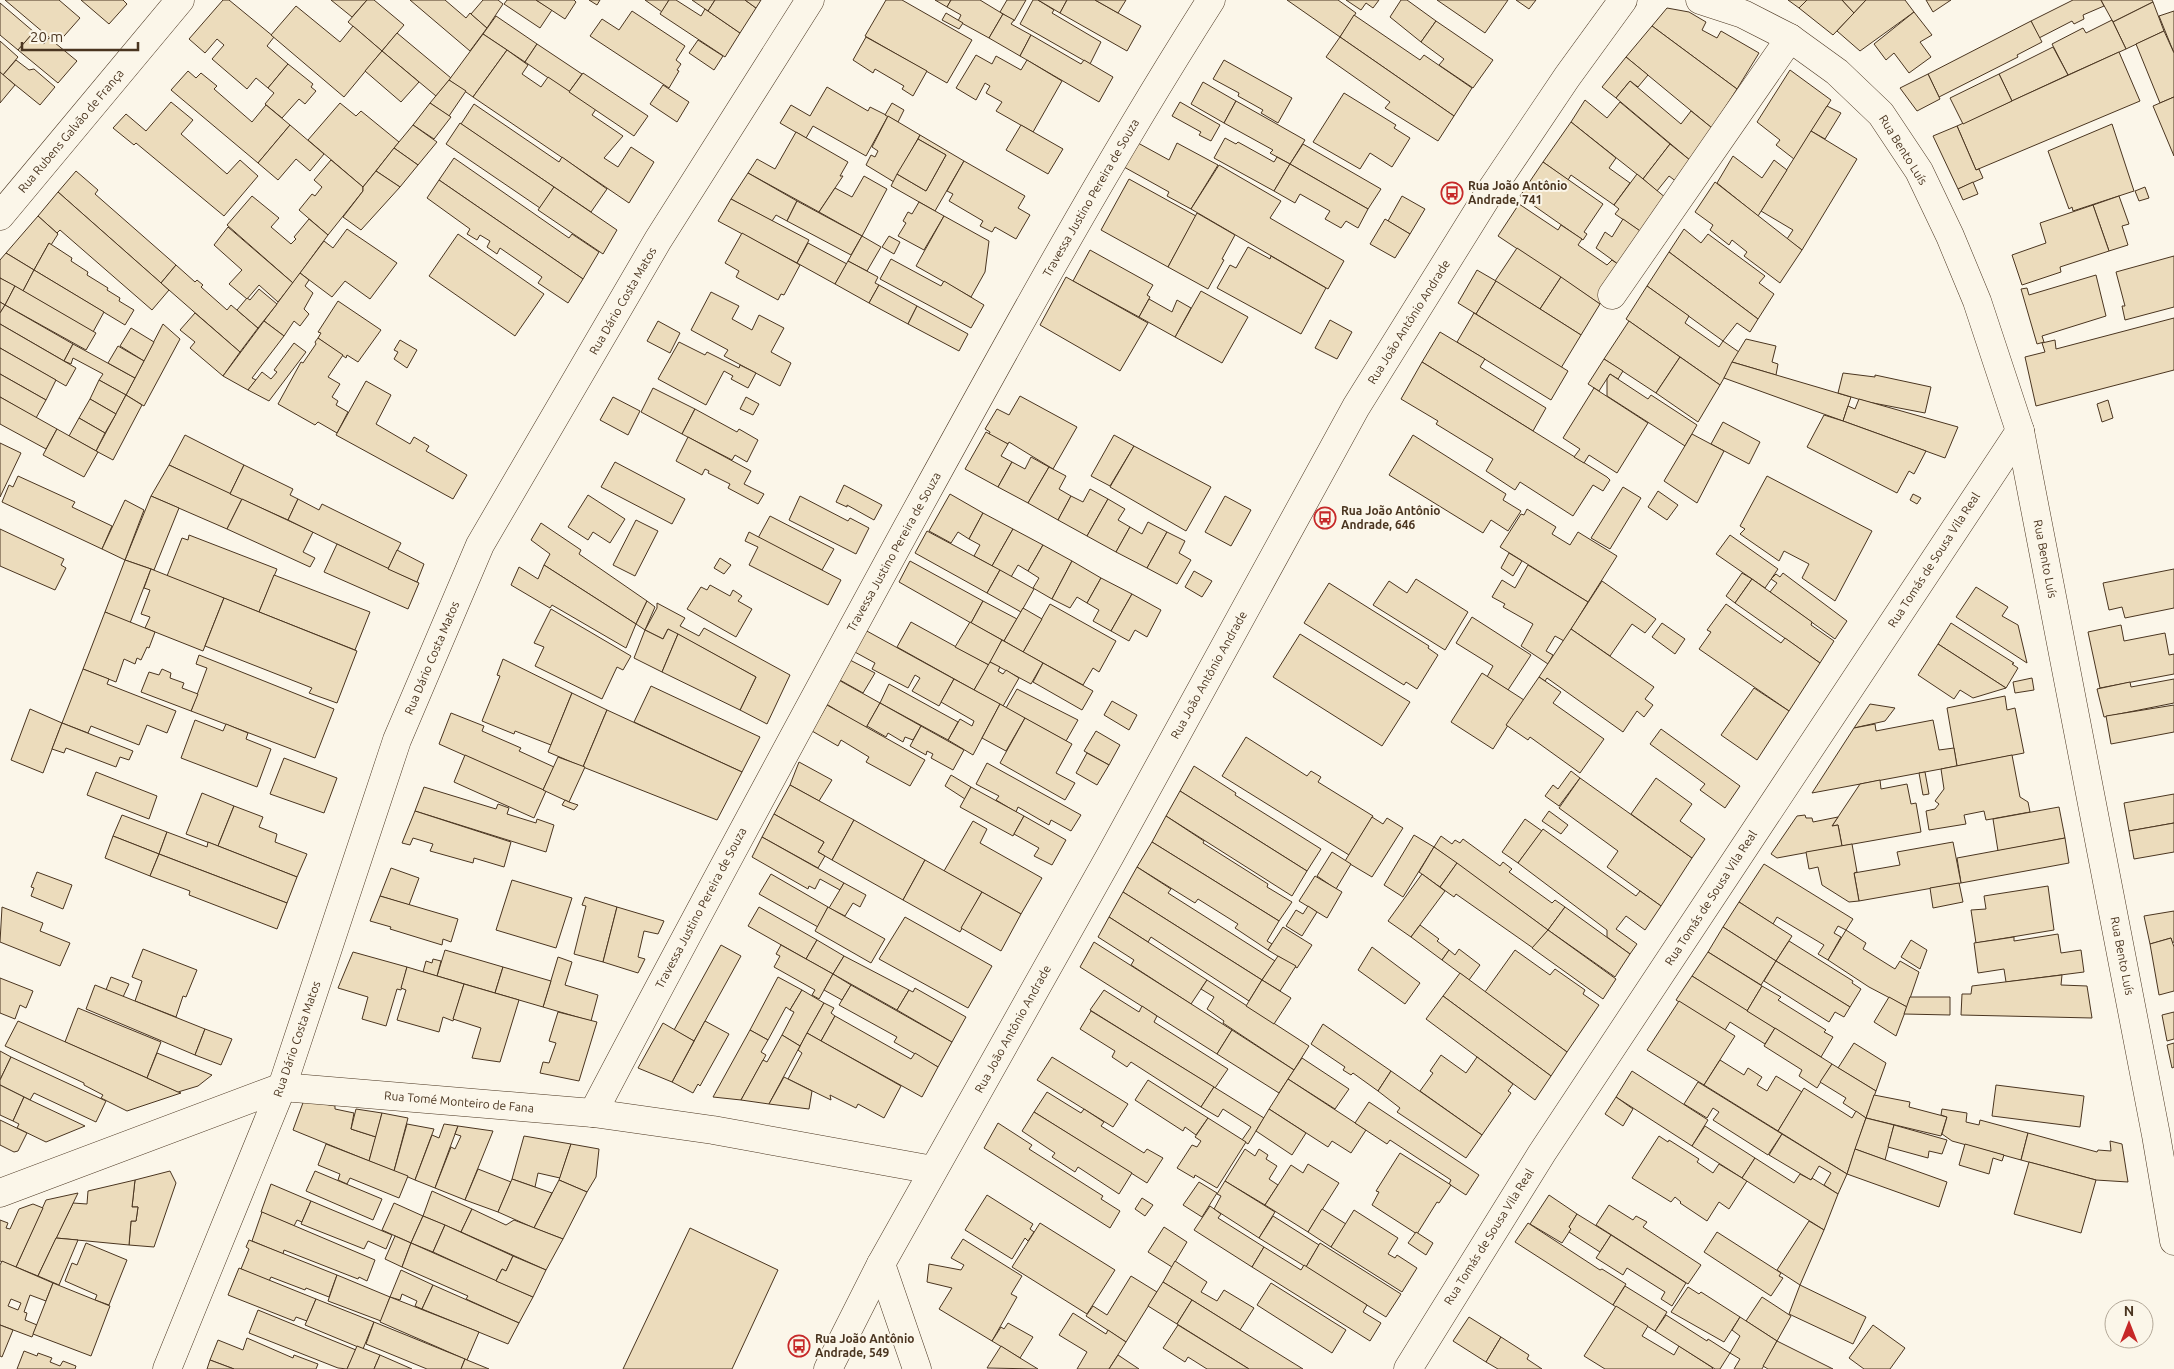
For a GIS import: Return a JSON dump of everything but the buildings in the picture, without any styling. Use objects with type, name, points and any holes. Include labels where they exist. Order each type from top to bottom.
[{"type":"street","name":"Rua Rubens Galvão de França","points":[[0,216],[180,0]]},
{"type":"street","name":"Rua Dário Costa Matos","points":[[166,1369],[282,1087],[397,740],[480,545],[658,240],[810,0]]},
{"type":"street","name":"Travessa Justino Pereira de Souza","points":[[593,1113],[718,876],[1014,332],[1113,160],[1211,0]]},
{"type":"street","name":"Rua João Antônio Andrade","points":[[828,1369],[880,1264],[1110,856],[1356,407],[1493,187],[1562,85],[1623,0]]},
{"type":"street","name":"Rua Bento Luís","points":[[1700,0],[1743,14],[1790,38],[1837,72],[1881,114],[1919,171],[1950,236],[1977,301],[2020,431],[2145,1077],[2174,1241]]},
{"type":"street","points":[[1612,296],[1790,38]]},
{"type":"street","name":"Rua Tomás de Sousa Vila Real","points":[[1408,1369],[1542,1153],[2020,431]]},
{"type":"street","name":"Rua Tomé Monteiro de Fana","points":[[0,1193],[282,1087],[593,1113],[713,1130],[933,1170]]},
{"type":"street","points":[[880,1264],[917,1369]]},
{"type":"place","name":"Rua João Antônio Andrade, 741","points":[[1452,193]]},
{"type":"place","name":"Rua João Antônio Andrade, 646","points":[[1325,518]]},
{"type":"place","name":"Rua João Antônio Andrade, 549","points":[[799,1346]]}]
